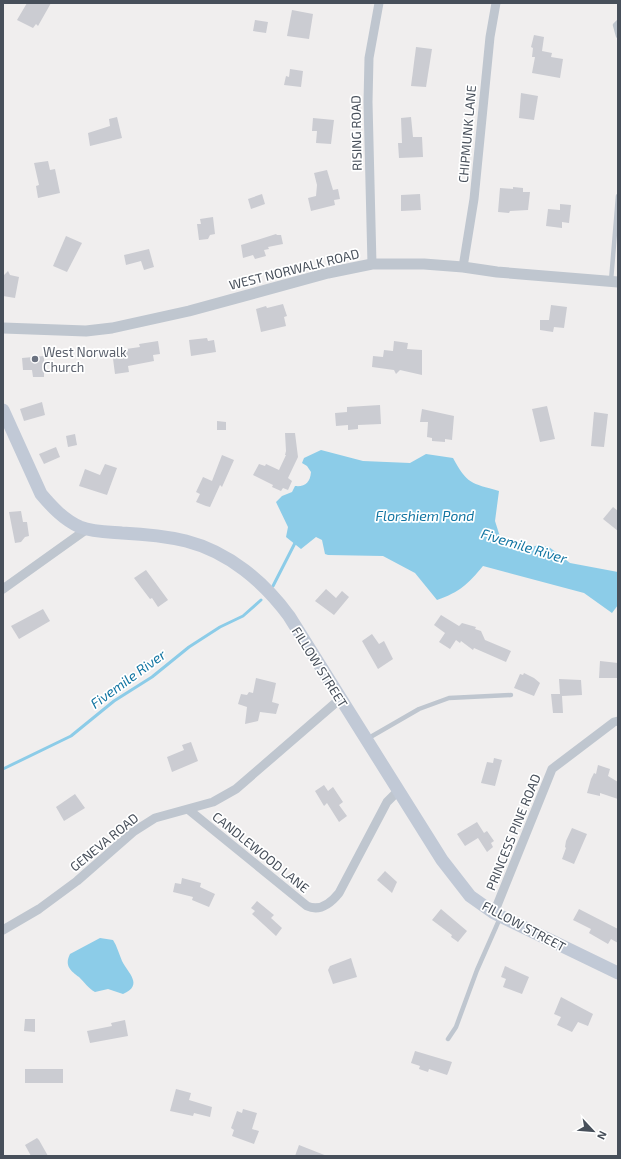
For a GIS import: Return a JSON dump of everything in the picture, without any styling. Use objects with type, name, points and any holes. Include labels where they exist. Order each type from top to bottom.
[{"type":"main road","name":"FILLOW STREET","points":[[3,410],[41,494],[50,505],[66,519],[87,529],[185,541],[212,550],[245,570],[269,590],[290,616],[340,699],[458,883],[474,899],[497,915],[618,972]]},
{"type":"street","name":"RISING ROAD","points":[[372,264],[368,72],[369,58],[379,3]]},
{"type":"street","name":"CHIPMUNK LANE","points":[[463,267],[474,199],[490,37],[496,3]]},
{"type":"street","name":"WEST NORWALK ROAD","points":[[3,328],[86,331],[112,328],[189,311],[328,272],[372,264],[424,264],[463,267],[497,272],[615,281]]},
{"type":"street","points":[[3,589],[87,529]]},
{"type":"street","name":"GENEVA ROAD","points":[[3,930],[39,908],[77,881],[132,832],[155,818],[189,810],[213,802],[236,789],[340,699]]},
{"type":"street","name":"PRINCESS PINE ROAD","points":[[497,915],[552,769],[614,722],[618,721]]},
{"type":"street","name":"CANDLEWOOD LANE","points":[[189,810],[307,906],[317,908],[329,904],[339,893],[387,802],[398,791]]},
{"type":"lane","points":[[618,22],[615,25],[618,36]]},
{"type":"lane","points":[[615,281],[618,196]]},
{"type":"lane","points":[[366,740],[419,708],[449,698],[511,695]]},
{"type":"lane","points":[[448,1039],[456,1027],[497,915]]},
{"type":"water","name":"Florshiem Pond","points":[[321,450],[363,461],[410,463],[426,454],[453,458],[466,478],[476,484],[499,491],[495,521],[502,543],[521,551],[538,545],[549,547],[570,563],[618,572],[618,605],[612,613],[584,593],[483,566],[463,587],[452,594],[437,600],[415,573],[383,556],[328,555],[325,554],[322,540],[316,537],[301,549],[286,537],[288,527],[276,502],[282,496],[292,492],[295,486],[302,486],[308,482],[311,472],[307,466],[302,463],[304,458]]},
{"type":"water","points":[[100,938],[113,940],[122,961],[133,979],[133,987],[123,994],[108,989],[95,992],[69,968],[68,958],[70,954]]},
{"type":"building","points":[[27,3],[51,3],[38,26],[36,24],[33,28],[17,20]]},
{"type":"building","points":[[292,10],[313,14],[309,39],[287,36]]},
{"type":"building","points":[[255,20],[268,22],[266,33],[253,31]]},
{"type":"building","points":[[534,35],[544,37],[542,51],[552,53],[551,57],[563,59],[560,78],[532,73],[535,57],[532,57],[533,48],[531,47]]},
{"type":"building","points":[[416,47],[432,49],[426,87],[411,86]]},
{"type":"building","points":[[290,69],[303,71],[301,87],[284,85],[286,76],[289,77]]},
{"type":"building","points":[[521,93],[538,96],[534,120],[519,118]]},
{"type":"building","points":[[117,117],[122,138],[90,146],[88,133],[110,126],[109,119]]},
{"type":"building","points":[[411,117],[413,137],[422,137],[423,157],[399,158],[398,143],[402,143],[401,118]]},
{"type":"building","points":[[313,118],[334,120],[331,144],[316,143],[317,131],[312,131]]},
{"type":"building","points":[[48,161],[50,170],[55,169],[60,193],[38,198],[36,186],[39,185],[34,163]]},
{"type":"building","points":[[327,170],[333,190],[338,189],[340,199],[334,200],[335,205],[311,211],[308,198],[316,196],[317,185],[314,173]]},
{"type":"building","points":[[513,187],[523,188],[523,192],[530,192],[528,210],[510,211],[509,213],[498,212],[500,188],[513,189]]},
{"type":"building","points":[[262,194],[265,204],[251,209],[248,199]]},
{"type":"building","points":[[420,194],[421,210],[401,211],[401,195]]},
{"type":"building","points":[[560,204],[571,205],[569,223],[562,222],[562,228],[546,226],[548,209],[560,210]]},
{"type":"building","points":[[213,217],[215,234],[210,235],[208,239],[199,240],[197,224],[201,224],[200,219]]},
{"type":"building","points":[[276,234],[281,235],[283,244],[268,247],[269,249],[264,250],[266,256],[255,259],[253,255],[243,258],[241,245]]},
{"type":"building","points":[[66,236],[82,243],[67,272],[53,266]]},
{"type":"building","points":[[149,249],[154,267],[144,270],[141,261],[126,265],[124,255]]},
{"type":"building","points":[[8,271],[10,275],[19,277],[15,298],[3,296],[3,276]]},
{"type":"building","points":[[283,304],[287,316],[284,317],[286,326],[261,332],[256,309]]},
{"type":"building","points":[[551,305],[567,307],[564,328],[554,327],[553,332],[540,330],[540,320],[549,320]]},
{"type":"building","points":[[207,338],[208,341],[214,340],[216,352],[191,356],[189,340]]},
{"type":"building","points":[[158,341],[160,354],[153,355],[154,361],[128,366],[129,372],[115,374],[112,351],[140,347],[139,344]]},
{"type":"building","points":[[394,341],[408,343],[407,349],[422,350],[422,375],[400,370],[396,374],[394,370],[372,367],[373,356],[383,357],[384,350],[393,351]]},
{"type":"building","points":[[44,356],[44,377],[33,377],[32,370],[23,370],[22,358]]},
{"type":"building","points":[[42,402],[45,415],[24,421],[20,409]]},
{"type":"building","points":[[380,405],[381,424],[358,425],[358,429],[348,430],[348,425],[336,426],[335,413],[347,412],[347,407]]},
{"type":"building","points":[[547,406],[555,439],[540,442],[532,409]]},
{"type":"building","points":[[422,409],[454,416],[452,440],[445,439],[445,442],[432,441],[432,438],[427,437],[428,422],[420,422]]},
{"type":"building","points":[[594,412],[608,414],[604,447],[591,446]]},
{"type":"building","points":[[217,421],[226,422],[226,430],[217,430]]},
{"type":"building","points":[[285,433],[295,433],[298,457],[288,478],[292,481],[288,490],[283,488],[281,491],[272,487],[273,485],[253,475],[259,464],[265,466],[266,464],[279,470],[286,455]]},
{"type":"building","points":[[75,434],[77,445],[68,447],[66,436]]},
{"type":"building","points":[[56,447],[60,457],[44,464],[39,454]]},
{"type":"building","points":[[222,455],[234,460],[222,487],[220,485],[210,507],[196,502],[200,494],[196,492],[203,477],[212,481]]},
{"type":"building","points":[[105,464],[117,468],[107,495],[79,486],[85,469],[100,475]]},
{"type":"building","points":[[613,507],[618,511],[618,531],[603,519]]},
{"type":"building","points":[[21,511],[23,522],[27,522],[29,536],[25,537],[21,542],[15,543],[9,512]]},
{"type":"building","points":[[146,570],[168,600],[158,607],[134,578]]},
{"type":"building","points":[[326,589],[336,598],[342,591],[349,597],[334,615],[315,601]]},
{"type":"building","points":[[43,609],[50,621],[19,639],[11,626]]},
{"type":"building","points":[[441,615],[459,626],[462,623],[476,627],[475,629],[481,631],[485,640],[511,651],[506,662],[474,648],[473,650],[461,641],[460,643],[456,640],[450,649],[439,642],[445,633],[434,625]]},
{"type":"building","points":[[372,634],[379,644],[384,641],[393,659],[378,669],[362,641]]},
{"type":"building","points":[[600,661],[618,663],[618,678],[599,678]]},
{"type":"building","points":[[524,673],[540,683],[534,696],[514,688],[520,674],[523,675]]},
{"type":"building","points":[[256,678],[276,683],[272,702],[279,704],[276,714],[260,712],[258,721],[245,724],[247,707],[238,704],[241,694],[247,695],[249,692],[253,693]]},
{"type":"building","points":[[559,679],[581,680],[582,695],[562,696],[563,713],[553,713],[551,694],[560,694]]},
{"type":"building","points":[[191,742],[198,761],[172,772],[167,757],[184,750],[182,745]]},
{"type":"building","points":[[494,758],[502,760],[495,786],[481,783],[487,762],[493,763]]},
{"type":"building","points":[[598,765],[610,769],[608,776],[618,782],[618,799],[600,793],[600,796],[587,793],[591,779],[594,773],[596,774]]},
{"type":"building","points":[[324,785],[328,791],[333,787],[343,802],[339,805],[347,816],[339,822],[327,803],[324,806],[315,791]]},
{"type":"building","points":[[75,794],[85,808],[64,821],[56,807]]},
{"type":"building","points":[[477,822],[484,833],[487,831],[494,841],[491,843],[493,847],[487,852],[478,838],[465,846],[457,834]]},
{"type":"building","points":[[572,828],[587,834],[574,864],[562,859],[566,848],[566,841]]},
{"type":"building","points":[[385,871],[397,882],[392,893],[377,880]]},
{"type":"building","points":[[182,878],[201,883],[200,887],[215,894],[209,907],[192,900],[193,897],[173,892],[175,883],[181,884]]},
{"type":"building","points":[[257,901],[274,915],[271,918],[282,928],[276,936],[252,914],[255,911],[251,908]]},
{"type":"building","points":[[441,909],[467,931],[458,942],[451,937],[452,935],[432,920]]},
{"type":"building","points":[[579,909],[618,929],[618,943],[611,939],[608,944],[589,933],[591,929],[573,920]]},
{"type":"building","points":[[351,958],[357,977],[333,984],[328,970],[330,966]]},
{"type":"building","points":[[505,966],[529,977],[522,994],[503,987],[506,979],[501,977]]},
{"type":"building","points":[[561,997],[593,1014],[588,1026],[578,1022],[572,1032],[557,1025],[561,1017],[554,1014]]},
{"type":"building","points":[[25,1019],[35,1019],[35,1032],[24,1031]]},
{"type":"building","points":[[125,1020],[128,1036],[90,1043],[87,1031],[112,1026],[111,1023]]},
{"type":"building","points":[[415,1051],[452,1062],[447,1075],[429,1069],[428,1072],[419,1069],[420,1066],[411,1063]]},
{"type":"building","points":[[25,1069],[63,1069],[63,1083],[25,1083]]},
{"type":"building","points":[[176,1089],[191,1093],[189,1100],[212,1107],[210,1117],[194,1113],[193,1116],[170,1111]]},
{"type":"building","points":[[243,1109],[257,1113],[252,1129],[259,1131],[254,1144],[232,1136],[234,1130],[231,1128],[237,1111],[242,1113]]},
{"type":"building","points":[[37,1138],[48,1156],[31,1156],[25,1145]]},
{"type":"building","points":[[299,1145],[327,1156],[295,1156]]},
{"type":"waterway","name":"Fivemile River","points":[[273,586],[296,541]]},
{"type":"waterway","name":"Fivemile River","points":[[3,769],[71,736],[114,701],[152,677],[189,647],[220,627],[243,616],[261,600]]},
{"type":"place","name":"West Norwalk Church","points":[[35,359]]}]
